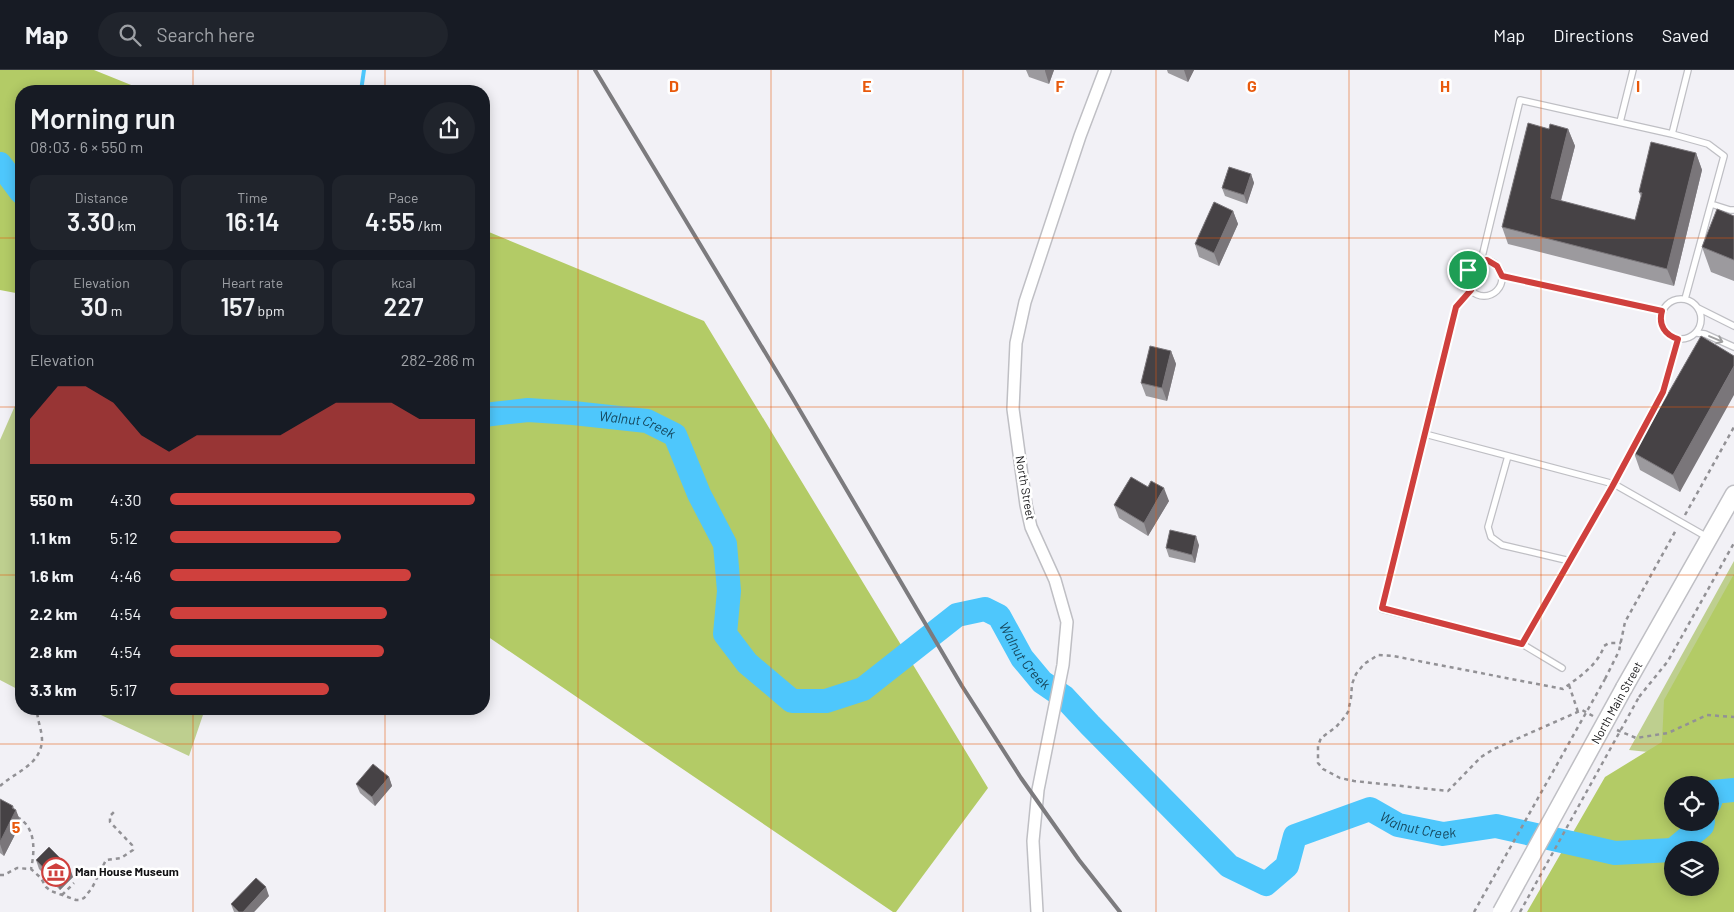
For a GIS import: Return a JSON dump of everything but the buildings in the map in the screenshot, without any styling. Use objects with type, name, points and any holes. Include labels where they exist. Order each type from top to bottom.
[{"type":"main road","name":"North Main Street","points":[[1501,912],[1632,693],[1709,538],[1734,494]]},
{"type":"street","name":"North Street","points":[[1036,912],[1033,840],[1038,790],[1068,622],[1055,580],[1031,527],[1026,505],[1013,408],[1016,343],[1025,302],[1080,136],[1105,70]]},
{"type":"lane","points":[[1620,122],[1632,70]]},
{"type":"lane","points":[[1672,134],[1688,70]]},
{"type":"lane","points":[[1481,261],[1520,100],[1672,134],[1708,144],[1724,156],[1685,299]]},
{"type":"lane","points":[[1711,204],[1734,210]]},
{"type":"lane","points":[[1481,261],[1492,262],[1497,266],[1502,276],[1500,288],[1491,295],[1480,296],[1471,290],[1466,281],[1468,270],[1476,262],[1481,261]]},
{"type":"lane","points":[[1502,276],[1662,311]]},
{"type":"lane","points":[[1471,290],[1456,307],[1382,608],[1522,644],[1562,668]]},
{"type":"lane","points":[[1698,308],[1702,321],[1696,333],[1685,339],[1678,339],[1672,337],[1662,328],[1662,311],[1673,300],[1685,299],[1691,301],[1698,308],[1734,326]]},
{"type":"lane","points":[[1696,333],[1704,334],[1734,347]]},
{"type":"lane","points":[[1522,644],[1614,484],[1663,392],[1678,339]]},
{"type":"lane","points":[[1425,434],[1614,484],[1709,538]]},
{"type":"lane","points":[[1508,456],[1488,526],[1491,537],[1502,545],[1570,561]]},
{"type":"path","points":[[1474,912],[1605,679],[1619,651],[1625,622],[1734,427]]},
{"type":"path","points":[[1520,912],[1632,693],[1668,661],[1734,543]]},
{"type":"path","points":[[1599,720],[1582,710],[1488,753],[1448,791],[1340,778],[1323,769],[1318,763],[1318,746],[1321,738],[1343,720],[1348,712],[1352,698],[1352,684],[1356,674],[1364,664],[1378,655],[1393,656],[1563,689],[1583,675],[1601,656],[1604,646],[1609,643],[1620,643]]},
{"type":"path","points":[[1569,685],[1578,712]]},
{"type":"path","points":[[0,786],[28,767],[40,750],[42,739],[39,715]]},
{"type":"path","points":[[1616,729],[1636,738],[1668,733],[1707,715],[1734,717]]},
{"type":"path","points":[[14,816],[23,821],[32,835],[34,847],[33,870],[51,891],[76,900],[84,898],[92,888],[106,860],[121,858],[132,851],[132,845],[110,822],[110,816],[116,810]]},
{"type":"path","points":[[0,875],[4,875],[17,868],[33,870],[39,866]]},
{"type":"path","points":[[62,895],[74,883]]},
{"type":"green space","points":[[0,70],[94,70],[131,85],[15,85],[15,293],[0,290]]},
{"type":"green space","points":[[490,232],[704,321],[988,788],[896,912],[893,912],[490,638]]},
{"type":"green space","points":[[15,406],[15,688],[0,680],[0,440]]},
{"type":"green space","points":[[1734,561],[1734,761],[1629,750]]},
{"type":"green space","points":[[1734,574],[1734,912],[1527,912],[1605,777],[1662,742],[1664,700]]},
{"type":"green space","points":[[101,715],[203,715],[189,756]]},
{"type":"waterway","points":[[362,85],[364,70]]},
{"type":"waterway","name":"Walnut Creek","points":[[0,164],[15,184]]},
{"type":"waterway","name":"Walnut Creek","points":[[490,414],[528,410],[647,421],[675,435],[699,494],[725,544],[729,591],[725,634],[747,663],[792,701],[826,701],[863,689],[957,615],[985,609],[999,616],[1022,658],[1042,682],[1064,697],[1229,866],[1266,884],[1287,866],[1295,836],[1370,809],[1398,825],[1443,834],[1496,826],[1615,853],[1664,850]]},
{"type":"waterway","name":"Walnut Creek","points":[[1719,791],[1734,790]]},
{"type":"waterway","name":"Walnut Creek","points":[[1684,841],[1696,831]]},
{"type":"railway","points":[[595,70],[792,397],[962,686],[1021,778],[1079,860],[1120,912]]},
{"type":"place","name":"Man House Museum","points":[[56,872]]},
{"type":"route","points":[[1487,260],[1497,266],[1502,276],[1662,311],[1662,328],[1666,333],[1678,339],[1663,392],[1612,487],[1522,644],[1382,608],[1456,307],[1471,290],[1466,281],[1468,270],[1476,262],[1487,260]]}]
